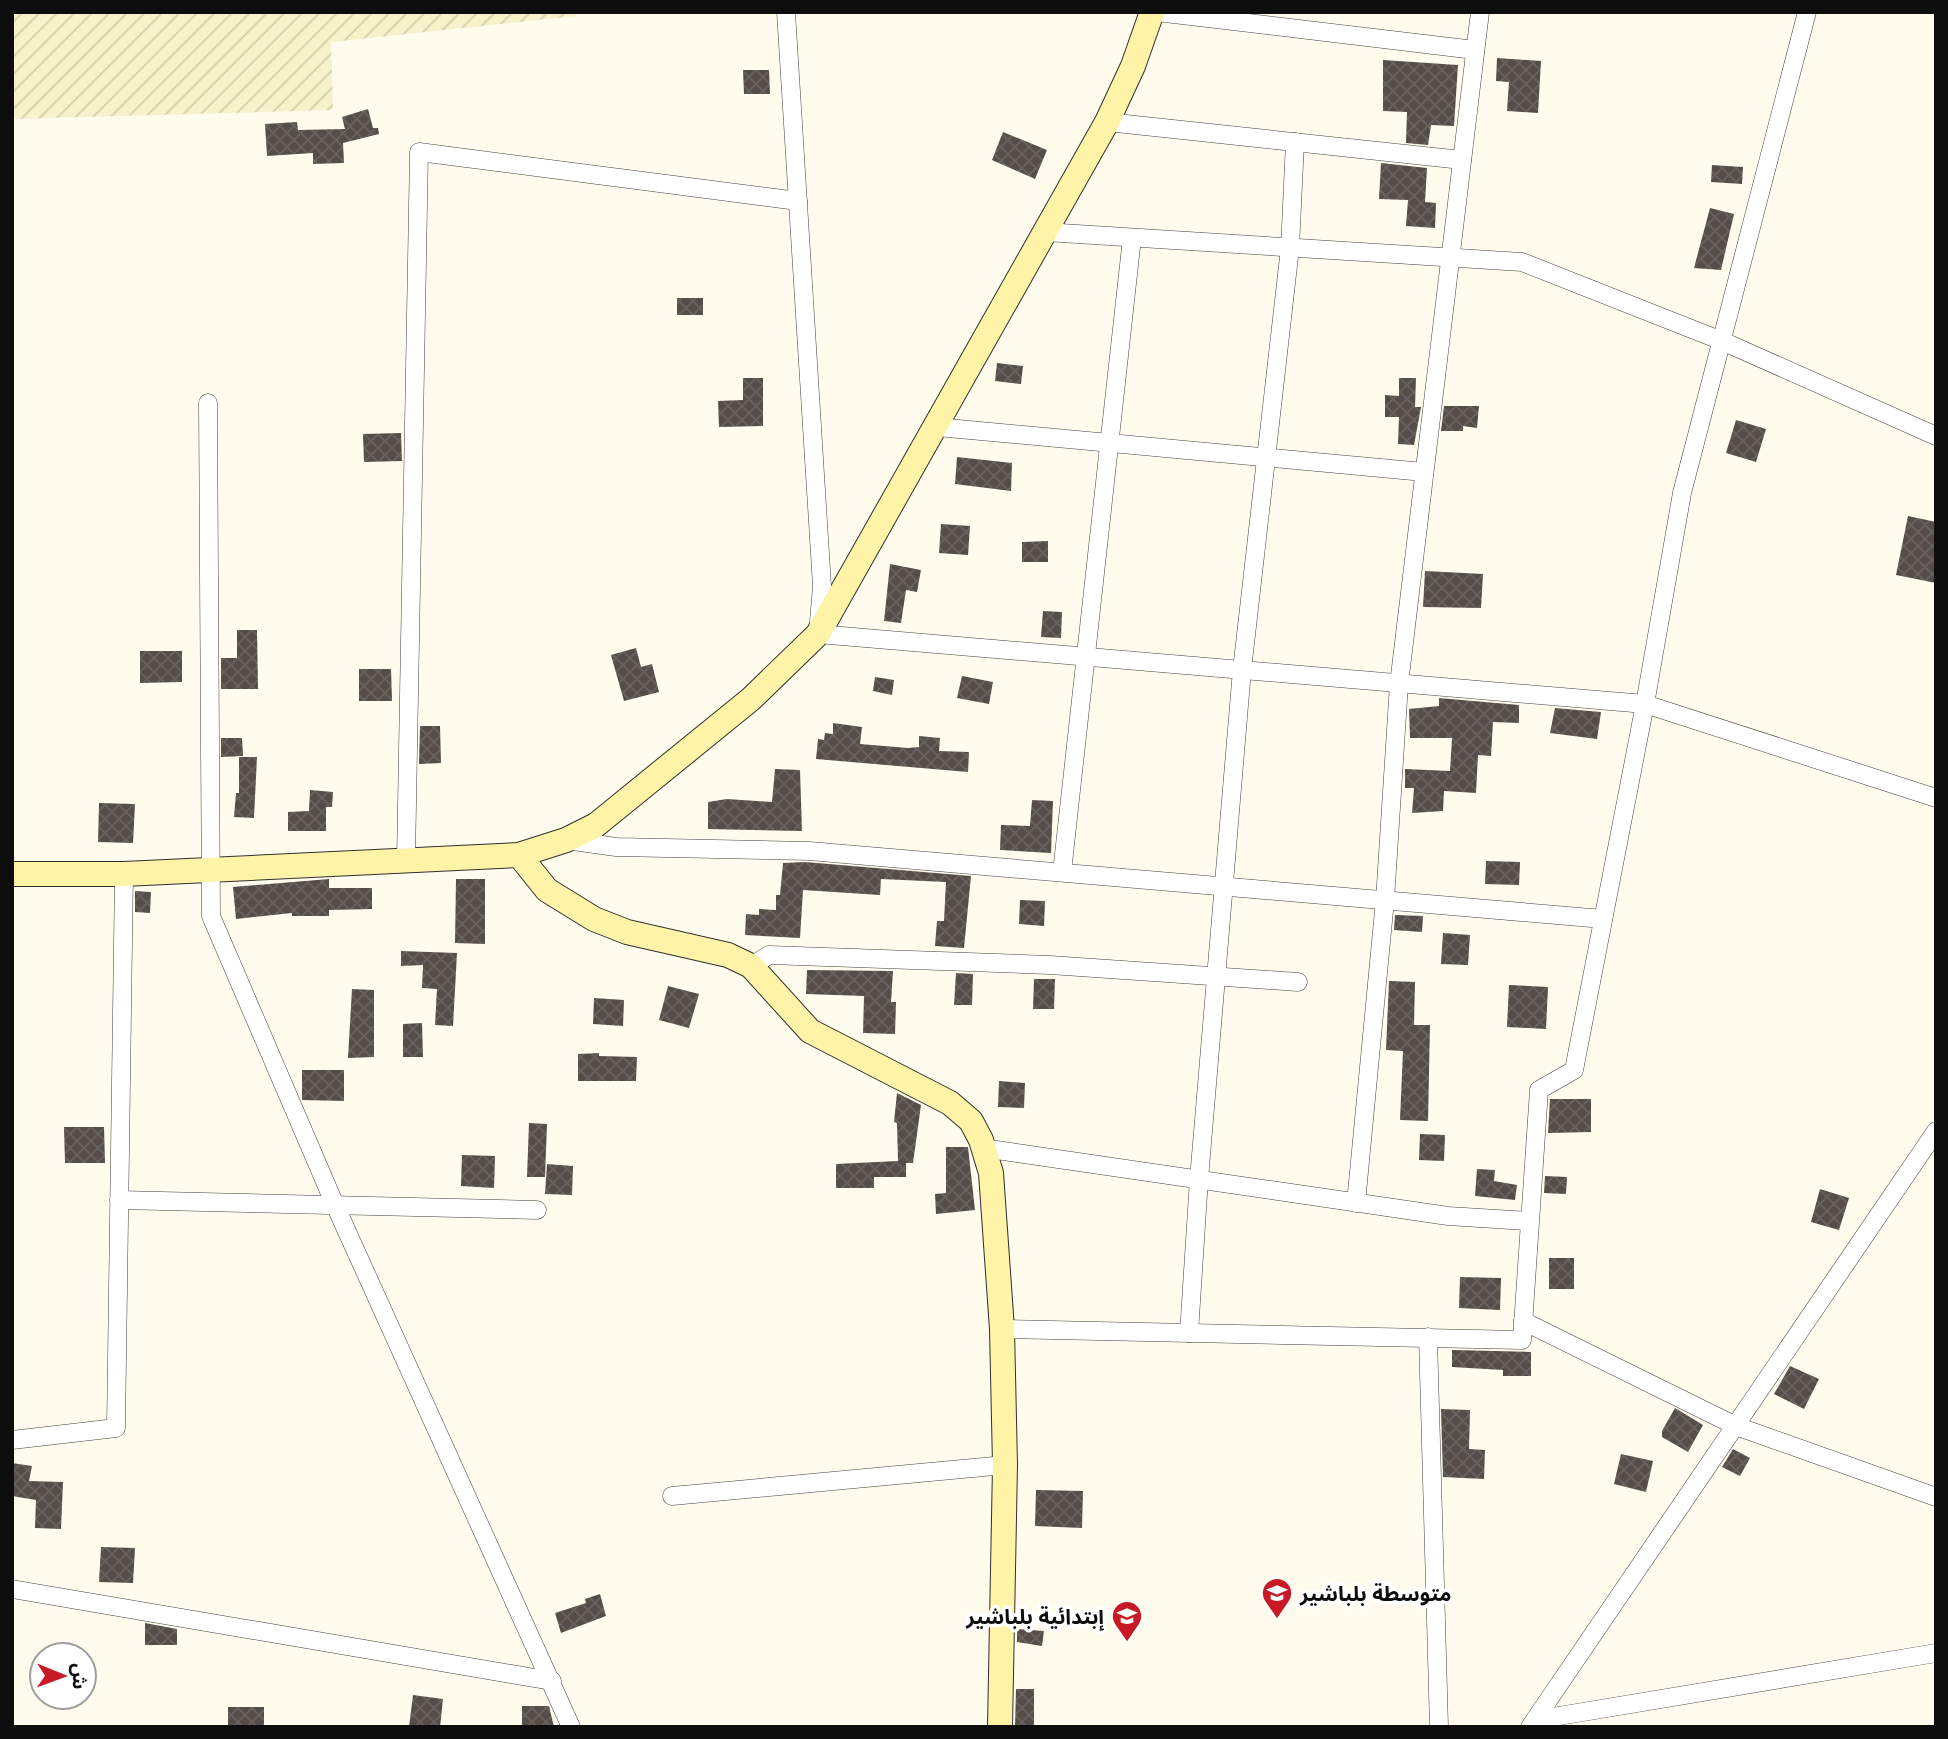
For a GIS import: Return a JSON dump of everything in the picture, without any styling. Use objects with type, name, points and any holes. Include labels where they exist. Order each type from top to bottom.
[{"type":"street","points":[[786,12],[822,586],[818,634]]},
{"type":"street","points":[[12,874],[124,874],[519,855],[566,840],[596,825],[740,707],[818,634],[1107,122],[1154,12],[1475,50]]},
{"type":"street","points":[[1356,1203],[1385,900],[1399,684],[1480,12]]},
{"type":"street","points":[[1002,1329],[1522,1340],[1539,1090],[1574,1070],[1645,705],[1682,493],[1807,12]]},
{"type":"street","points":[[1107,122],[1462,160]]},
{"type":"street","points":[[1189,1333],[1215,976],[1242,670],[1290,248],[1295,142]]},
{"type":"street","points":[[406,859],[419,152],[798,201]]},
{"type":"street","points":[[1045,232],[1522,262],[1722,341],[1936,436]]},
{"type":"street","points":[[1062,873],[1132,238]]},
{"type":"street","points":[[208,403],[208,870],[211,916],[335,1205],[571,1727]]},
{"type":"street","points":[[937,427],[1424,472]]},
{"type":"street","points":[[818,634],[1645,705],[1936,798]]},
{"type":"street","points":[[566,840],[616,847],[809,851],[1603,919]]},
{"type":"street","points":[[519,855],[547,890],[594,919],[626,932],[728,955],[751,966],[810,1031],[950,1103],[971,1121],[984,1148],[990,1173],[1002,1329],[1005,1465],[1000,1727]]},
{"type":"street","points":[[12,1440],[116,1428],[124,874]]},
{"type":"street","points":[[751,966],[769,955],[1050,965],[1298,982]]},
{"type":"street","points":[[1533,1723],[1936,1131]]},
{"type":"street","points":[[984,1148],[1448,1216],[1528,1221]]},
{"type":"street","points":[[119,1200],[537,1210]]},
{"type":"street","points":[[1523,1321],[1735,1426],[1936,1497]]},
{"type":"street","points":[[1428,1337],[1439,1727]]},
{"type":"street","points":[[672,1496],[1005,1465]]},
{"type":"street","points":[[12,1589],[552,1681]]},
{"type":"street","points":[[1533,1723],[1936,1653]]},
{"type":"shaded area","points":[[12,12],[575,12],[576,16],[331,42],[333,110],[12,119]]},
{"type":"building","points":[[1497,58],[1541,61],[1538,113],[1507,111],[1509,82],[1496,81]]},
{"type":"building","points":[[1383,60],[1458,65],[1454,126],[1431,125],[1428,145],[1406,143],[1407,112],[1383,111]]},
{"type":"building","points":[[743,70],[769,70],[770,94],[744,94]]},
{"type":"building","points":[[368,109],[373,128],[378,128],[379,134],[343,143],[344,163],[313,164],[313,153],[267,156],[265,124],[297,122],[298,130],[345,129],[342,117]]},
{"type":"building","points":[[1003,132],[1047,150],[1035,179],[992,160]]},
{"type":"building","points":[[1381,163],[1427,168],[1425,202],[1436,203],[1435,228],[1406,226],[1408,200],[1379,199]]},
{"type":"building","points":[[1712,165],[1743,167],[1742,184],[1711,182]]},
{"type":"building","points":[[1710,208],[1734,214],[1721,270],[1694,268]]},
{"type":"building","points":[[677,298],[703,298],[703,315],[677,315]]},
{"type":"building","points":[[997,363],[1023,366],[1021,384],[995,381]]},
{"type":"building","points":[[743,378],[763,378],[763,426],[719,427],[718,401],[743,400]]},
{"type":"building","points":[[1399,378],[1416,378],[1415,407],[1421,407],[1414,445],[1398,444],[1399,417],[1385,417],[1385,395],[1399,396]]},
{"type":"building","points":[[1444,406],[1479,406],[1477,428],[1463,426],[1463,431],[1441,431]]},
{"type":"building","points":[[1736,420],[1766,429],[1756,462],[1726,453]]},
{"type":"building","points":[[401,433],[402,461],[364,462],[363,434]]},
{"type":"building","points":[[957,457],[1012,463],[1011,491],[955,484]]},
{"type":"building","points":[[1908,516],[1936,522],[1936,583],[1896,575]]},
{"type":"building","points":[[941,524],[970,526],[968,555],[939,553]]},
{"type":"building","points":[[1048,541],[1048,562],[1022,562],[1022,542]]},
{"type":"building","points":[[890,564],[921,570],[917,592],[906,590],[901,623],[884,621]]},
{"type":"building","points":[[1425,571],[1483,574],[1481,608],[1423,607]]},
{"type":"building","points":[[1043,611],[1062,612],[1061,638],[1041,637]]},
{"type":"building","points":[[237,630],[257,630],[258,689],[221,689],[221,658],[237,658]]},
{"type":"building","points":[[636,648],[641,667],[652,664],[659,692],[624,701],[611,655]]},
{"type":"building","points":[[140,651],[182,651],[182,682],[140,683]]},
{"type":"building","points":[[359,669],[391,669],[392,701],[359,701]]},
{"type":"building","points":[[962,676],[993,682],[989,704],[957,698]]},
{"type":"building","points":[[875,677],[894,680],[892,695],[873,691]]},
{"type":"building","points":[[1439,698],[1519,705],[1519,723],[1493,722],[1491,756],[1478,755],[1476,793],[1444,791],[1443,811],[1412,813],[1414,788],[1405,788],[1405,769],[1450,771],[1452,738],[1410,738],[1409,709],[1439,706]]},
{"type":"building","points":[[1555,708],[1601,712],[1597,739],[1550,733]]},
{"type":"building","points":[[833,723],[862,727],[860,744],[908,748],[919,747],[919,736],[940,738],[939,751],[969,752],[968,772],[816,759],[818,739],[824,740],[825,733],[833,734]]},
{"type":"building","points":[[420,726],[440,726],[441,763],[419,764]]},
{"type":"building","points":[[221,738],[242,738],[243,756],[221,757]]},
{"type":"building","points":[[239,757],[257,757],[254,818],[234,817],[236,793],[239,793]]},
{"type":"building","points":[[775,769],[800,770],[802,831],[708,829],[708,802],[727,799],[772,802]]},
{"type":"building","points":[[310,790],[333,792],[332,807],[326,807],[326,831],[288,831],[288,812],[309,811]]},
{"type":"building","points":[[1032,800],[1053,801],[1051,853],[1000,850],[1001,825],[1030,826]]},
{"type":"building","points":[[99,803],[135,804],[133,843],[98,842]]},
{"type":"building","points":[[1486,861],[1520,862],[1519,885],[1485,884]]},
{"type":"building","points":[[805,862],[971,876],[964,948],[935,946],[937,921],[944,921],[946,882],[881,879],[880,895],[803,890],[800,938],[745,935],[746,914],[759,915],[759,909],[776,910],[776,895],[780,895],[783,863]]},
{"type":"building","points":[[329,879],[329,888],[372,888],[372,909],[329,910],[329,916],[292,916],[292,913],[236,919],[233,887]]},
{"type":"building","points":[[456,879],[485,879],[485,944],[455,943]]},
{"type":"building","points":[[135,891],[151,892],[150,913],[135,912]]},
{"type":"building","points":[[1020,900],[1045,901],[1044,926],[1019,924]]},
{"type":"building","points":[[1395,915],[1423,916],[1422,932],[1394,930]]},
{"type":"building","points":[[1443,933],[1470,935],[1468,965],[1441,964]]},
{"type":"building","points":[[401,951],[457,953],[453,1026],[435,1025],[437,989],[422,988],[423,965],[401,966]]},
{"type":"building","points":[[807,970],[893,971],[891,1002],[896,1002],[895,1034],[863,1033],[864,996],[806,994]]},
{"type":"building","points":[[956,973],[973,974],[972,1005],[954,1005]]},
{"type":"building","points":[[1034,979],[1055,979],[1054,1009],[1033,1009]]},
{"type":"building","points":[[1389,981],[1415,982],[1414,1025],[1430,1025],[1428,1121],[1400,1120],[1403,1051],[1386,1050]]},
{"type":"building","points":[[1509,985],[1548,987],[1546,1029],[1507,1027]]},
{"type":"building","points":[[668,986],[699,994],[689,1028],[659,1020]]},
{"type":"building","points":[[352,989],[374,990],[374,1057],[348,1058]]},
{"type":"building","points":[[594,998],[624,1000],[623,1026],[593,1024]]},
{"type":"building","points":[[422,1023],[423,1057],[403,1057],[403,1024]]},
{"type":"building","points":[[599,1053],[599,1056],[637,1057],[636,1081],[578,1081],[578,1054]]},
{"type":"building","points":[[302,1070],[344,1070],[344,1101],[302,1100]]},
{"type":"building","points":[[999,1081],[1025,1083],[1024,1108],[998,1107]]},
{"type":"building","points":[[897,1093],[921,1105],[913,1163],[906,1163],[906,1177],[874,1177],[874,1188],[836,1188],[836,1164],[898,1161],[897,1123],[894,1122]]},
{"type":"building","points":[[1550,1099],[1591,1099],[1591,1132],[1548,1133]]},
{"type":"building","points":[[529,1123],[547,1124],[545,1177],[527,1177]]},
{"type":"building","points":[[64,1127],[104,1127],[105,1163],[65,1163]]},
{"type":"building","points":[[1420,1134],[1445,1135],[1444,1161],[1419,1160]]},
{"type":"building","points":[[946,1147],[968,1147],[975,1210],[936,1214],[935,1194],[946,1193]]},
{"type":"building","points":[[462,1155],[495,1156],[494,1188],[461,1186]]},
{"type":"building","points":[[547,1164],[573,1166],[572,1195],[545,1194]]},
{"type":"building","points":[[1477,1169],[1495,1170],[1494,1181],[1517,1185],[1515,1200],[1475,1196]]},
{"type":"building","points":[[1545,1176],[1567,1177],[1566,1194],[1544,1193]]},
{"type":"building","points":[[1820,1189],[1849,1198],[1839,1230],[1811,1222]]},
{"type":"building","points":[[1549,1258],[1574,1258],[1574,1289],[1549,1289]]},
{"type":"building","points":[[1460,1277],[1501,1278],[1500,1310],[1459,1308]]},
{"type":"building","points":[[1452,1350],[1531,1352],[1531,1376],[1503,1376],[1503,1370],[1452,1367]]},
{"type":"building","points":[[1790,1366],[1819,1379],[1804,1409],[1774,1394]]},
{"type":"building","points":[[1675,1408],[1703,1425],[1688,1452],[1662,1437],[1662,1431]]},
{"type":"building","points":[[1441,1409],[1470,1410],[1469,1449],[1485,1450],[1484,1479],[1443,1477]]},
{"type":"building","points":[[1733,1449],[1750,1458],[1740,1476],[1722,1467]]},
{"type":"building","points":[[1621,1454],[1653,1461],[1646,1492],[1614,1484]]},
{"type":"building","points":[[12,1463],[32,1466],[29,1481],[63,1482],[61,1529],[35,1528],[36,1500],[12,1496]]},
{"type":"building","points":[[1036,1490],[1083,1491],[1082,1528],[1035,1526]]},
{"type":"building","points":[[101,1547],[135,1548],[133,1583],[99,1582]]},
{"type":"building","points":[[600,1594],[606,1616],[561,1633],[555,1613],[586,1603],[585,1599]]},
{"type":"building","points":[[145,1623],[177,1629],[177,1645],[145,1645]]},
{"type":"building","points":[[1017,1629],[1044,1631],[1042,1646],[1017,1642]]},
{"type":"building","points":[[1016,1689],[1034,1689],[1034,1727],[1015,1727]]},
{"type":"building","points":[[413,1695],[443,1699],[440,1727],[409,1727]]},
{"type":"building","points":[[522,1706],[549,1706],[554,1727],[522,1727]]},
{"type":"building","points":[[228,1707],[264,1707],[264,1727],[228,1727]]},
{"type":"place","name":"متوسطة بلباشير","points":[[1277,1620]]},
{"type":"place","name":"إبتدائية بلباشير","points":[[1127,1643]]}]
